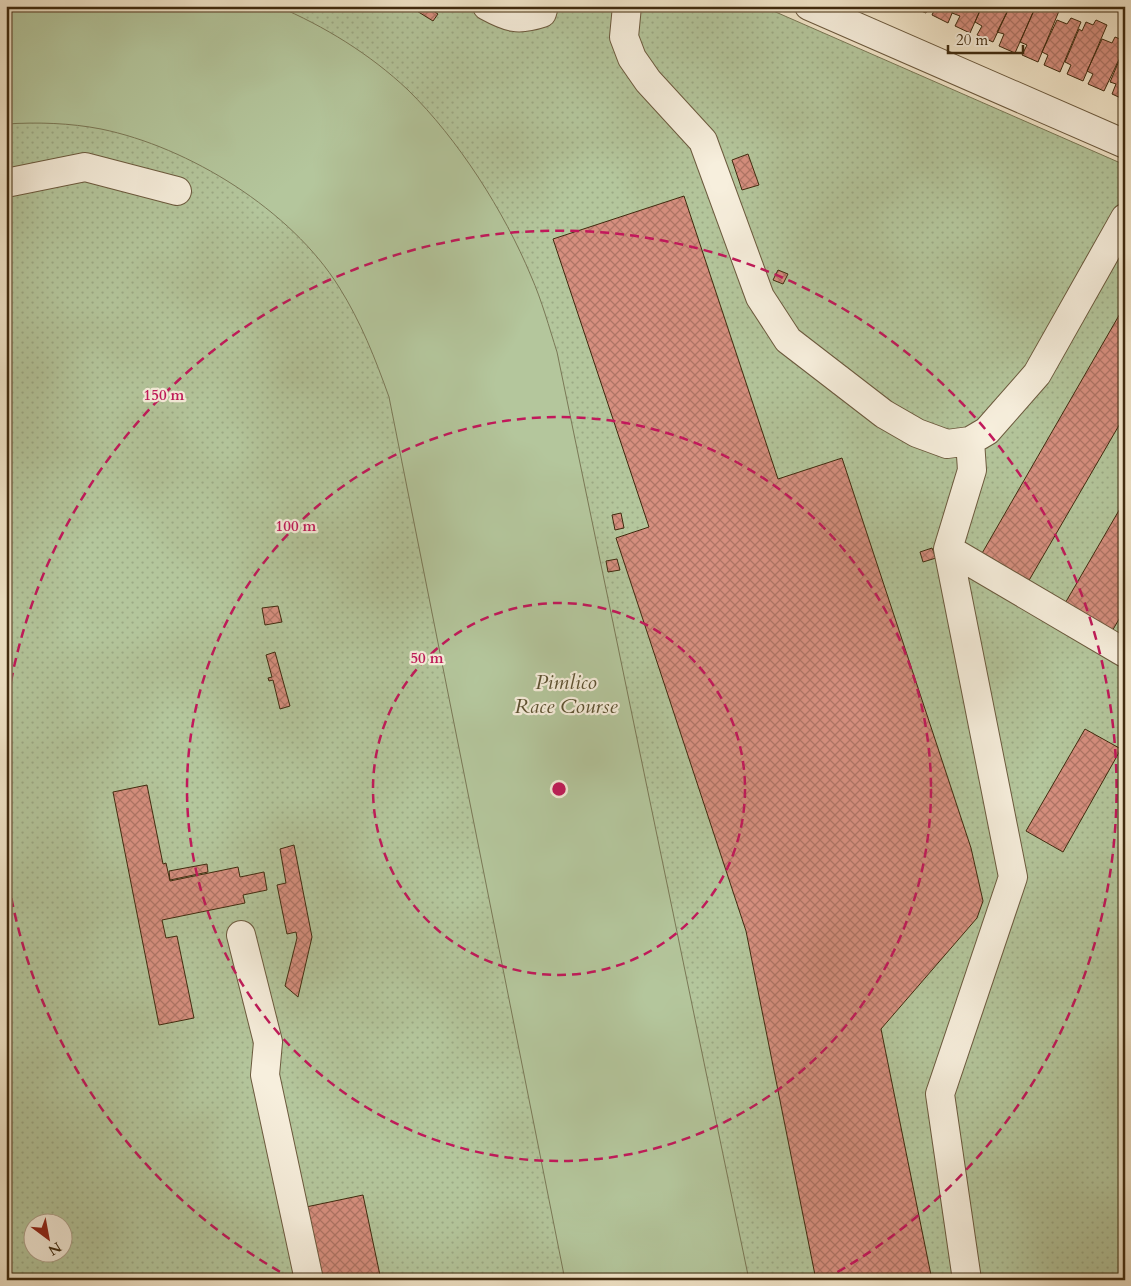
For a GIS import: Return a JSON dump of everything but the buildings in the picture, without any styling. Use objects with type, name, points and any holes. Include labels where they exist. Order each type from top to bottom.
[{"type":"street","points":[[487,6],[508,18],[526,18],[542,13],[544,6]]},
{"type":"street","points":[[627,6],[624,37],[632,58],[648,81],[703,141],[760,297],[788,340],[884,414],[917,433],[947,444],[970,441],[987,431],[1036,374],[1125,218]]},
{"type":"street","points":[[809,6],[1125,144]]},
{"type":"street","points":[[6,183],[85,167],[177,191]]},
{"type":"street","points":[[967,1280],[940,1094],[1013,877],[948,549],[972,470],[970,441]]},
{"type":"street","points":[[948,549],[1125,653]]},
{"type":"street","points":[[241,935],[268,1042],[265,1075],[309,1280]]},
{"type":"green space","name":"Pimlico Race Course","points":[[6,6],[762,6],[1125,165],[1125,1280],[6,1280]]},
{"type":"green space","points":[[6,6],[277,6],[312,22],[346,42],[378,64],[408,90],[427,109],[462,153],[507,226],[531,276],[557,352],[749,1280],[565,1280],[389,397],[367,340],[347,300],[319,259],[294,232],[266,208],[235,186],[169,150],[135,138],[78,125],[6,124]]}]
